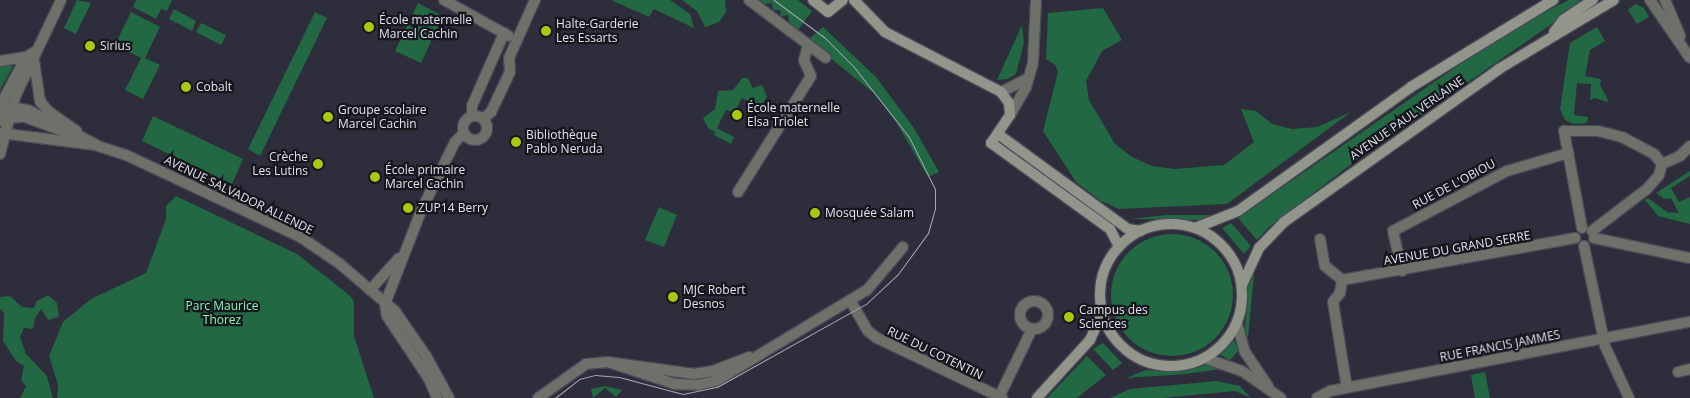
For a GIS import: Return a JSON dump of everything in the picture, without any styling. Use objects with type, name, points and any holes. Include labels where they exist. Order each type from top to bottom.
[{"type":"main road","points":[[813,0],[828,12],[843,0]]},
{"type":"main road","points":[[854,0],[885,32],[1001,92],[1009,103],[1010,115],[991,143],[1110,228],[1119,247]]},
{"type":"main road","name":"AVENUE PAUL VERLAINE","points":[[1195,228],[1238,211],[1411,87],[1553,0]]},
{"type":"main road","points":[[1549,38],[1563,20],[1593,0]]},
{"type":"main road","name":"AVENUE PAUL VERLAINE","points":[[1242,285],[1259,248],[1284,222],[1432,115],[1549,38],[1614,0]]},
{"type":"main road","points":[[998,134],[1128,229],[1141,231]]},
{"type":"main road","points":[[1168,224],[1195,228],[1226,250],[1242,285],[1242,304],[1237,323],[1221,346],[1204,358],[1182,366],[1160,365],[1130,353],[1114,337],[1102,313],[1101,283],[1119,247],[1141,231],[1168,224]]},
{"type":"main road","points":[[1037,398],[1090,340],[1102,313]]},
{"type":"main road","points":[[1090,340],[1114,337]]},
{"type":"street","points":[[0,106],[32,56],[61,0]]},
{"type":"street","points":[[444,0],[515,41]]},
{"type":"street","points":[[483,119],[491,112],[510,72],[509,58],[535,0]]},
{"type":"street","points":[[748,0],[826,58]]},
{"type":"street","points":[[1010,115],[1028,78],[1037,32],[1036,0]]},
{"type":"street","points":[[1650,0],[1690,58]]},
{"type":"street","points":[[1660,0],[1690,58]]},
{"type":"street","points":[[1665,0],[1674,26]]},
{"type":"street","points":[[1669,0],[1674,26]]},
{"type":"street","points":[[385,304],[402,255],[455,142],[464,133],[464,123],[472,116],[472,106],[504,33]]},
{"type":"street","points":[[738,192],[811,76],[804,60],[808,45]]},
{"type":"street","points":[[0,61],[32,56]]},
{"type":"street","points":[[0,154],[5,117],[12,107],[32,56]]},
{"type":"street","name":"AVENUE SALVADOR ALLENDE","points":[[32,56],[40,101],[48,111],[84,136],[96,144],[167,173],[292,233],[322,250],[400,318],[449,398]]},
{"type":"street","points":[[1001,92],[1028,78]]},
{"type":"street","name":"AVENUE SALVADOR ALLENDE","points":[[0,106],[28,110],[84,136]]},
{"type":"street","points":[[472,116],[483,119]]},
{"type":"street","points":[[5,117],[25,117],[62,132],[84,136]]},
{"type":"street","points":[[464,133],[473,140],[480,139],[487,130],[483,119]]},
{"type":"street","name":"AVENUE SALVADOR ALLENDE","points":[[2,130],[96,144]]},
{"type":"street","points":[[1629,398],[1604,339],[1584,246],[1589,232],[1564,131],[1598,132],[1622,137],[1643,146],[1662,164]]},
{"type":"street","points":[[1662,164],[1680,156],[1690,146]]},
{"type":"street","name":"RUE DE L'OBIOU","points":[[1402,271],[1393,231],[1506,171],[1568,153]]},
{"type":"street","points":[[1584,246],[1576,238],[1589,232],[1647,189],[1659,175],[1662,164]]},
{"type":"street","points":[[1589,232],[1690,258]]},
{"type":"street","name":"AVENUE DU GRAND SERRE","points":[[1342,280],[1402,271],[1576,238]]},
{"type":"street","points":[[1320,240],[1325,266],[1342,280],[1340,292],[1333,302],[1347,388]]},
{"type":"street","points":[[538,398],[545,395],[586,364],[608,362],[647,377],[698,386],[740,369],[768,348],[867,290],[903,247]]},
{"type":"street","points":[[370,290],[402,255]]},
{"type":"street","name":"RUE DU COTENTIN","points":[[850,300],[868,331],[877,338],[1000,397],[1032,329]]},
{"type":"street","name":"AVENUE SALVADOR ALLENDE","points":[[385,304],[387,316],[429,379],[437,398]]},
{"type":"street","name":"RUE FRANCIS JAMMES","points":[[1317,398],[1330,391],[1690,322]]},
{"type":"street","points":[[1237,323],[1245,352],[1271,391]]},
{"type":"street","points":[[1204,358],[1242,371],[1281,398]]},
{"type":"street","points":[[1678,372],[1690,369]]},
{"type":"green space","points":[[77,0],[91,3],[76,34],[64,28]]},
{"type":"green space","points":[[136,0],[172,0],[167,11],[161,9],[156,19],[133,7]]},
{"type":"green space","points":[[611,0],[670,0],[690,14],[694,28],[654,9],[649,17]]},
{"type":"green space","points":[[682,0],[725,0],[726,12],[719,22],[705,27],[697,11]]},
{"type":"green space","points":[[760,0],[798,0],[812,11],[796,33],[790,29],[788,15],[781,16],[780,10],[773,10],[772,3],[765,4]]},
{"type":"green space","points":[[1569,0],[1579,0],[1582,3],[1363,155],[1269,227],[1257,240],[1238,218],[1453,69],[1525,22]]},
{"type":"green space","points":[[418,3],[443,16],[421,63],[395,51]]},
{"type":"green space","points":[[1635,4],[1644,8],[1649,17],[1637,24],[1628,10]]},
{"type":"green space","points":[[1103,8],[1122,40],[1102,51],[1086,81],[1089,100],[1115,144],[1132,157],[1152,166],[1174,169],[1224,165],[1254,142],[1241,109],[1256,111],[1272,124],[1292,129],[1317,127],[1351,112],[1227,204],[1119,209],[1101,201],[1076,182],[1043,131],[1058,72],[1055,65],[1046,59],[1048,13]]},
{"type":"green space","points":[[174,9],[196,21],[192,31],[169,19]]},
{"type":"green space","points":[[131,12],[160,27],[145,58],[160,65],[143,99],[125,90],[141,58],[115,45]]},
{"type":"green space","points":[[315,12],[327,18],[260,156],[248,149]]},
{"type":"green space","points":[[201,23],[226,35],[221,45],[196,32]]},
{"type":"green space","points":[[1022,25],[1024,43],[1016,74],[1008,79],[997,80]]},
{"type":"green space","points":[[823,27],[876,77],[914,128],[939,172],[928,177],[898,125],[875,94],[808,40]]},
{"type":"green space","points":[[1597,27],[1605,41],[1590,50],[1585,76],[1601,79],[1600,85],[1608,100],[1607,102],[1595,98],[1590,100],[1591,84],[1577,83],[1574,115],[1588,117],[1587,123],[1573,124],[1565,120],[1560,109],[1570,43]]},
{"type":"green space","points":[[0,66],[13,66],[0,90]]},
{"type":"green space","points":[[742,78],[748,78],[753,88],[762,85],[767,97],[760,107],[742,98],[734,113],[726,110],[717,128],[734,137],[731,144],[714,135],[715,132],[708,128],[703,118],[715,109],[718,91],[733,90]]},
{"type":"green space","points":[[153,116],[243,159],[232,184],[142,141]]},
{"type":"green space","points":[[1690,171],[1690,176],[1671,188],[1679,202],[1690,197],[1690,224],[1658,216],[1645,200],[1648,198],[1667,212],[1679,213],[1671,198],[1664,199],[1656,193]]},
{"type":"green space","name":"Parc Maurice Thorez","points":[[176,196],[297,254],[348,294],[354,301],[354,336],[374,398],[57,398],[58,385],[49,356],[63,322],[91,299],[146,273],[166,219],[166,206]]},
{"type":"green space","points":[[659,207],[677,215],[664,247],[645,240]]},
{"type":"green space","points":[[1166,215],[1214,215],[1215,217],[1202,220],[1130,219]]},
{"type":"green space","points":[[1231,223],[1251,246],[1244,254],[1222,228]]},
{"type":"green space","points":[[1172,234],[1195,238],[1215,252],[1229,272],[1233,295],[1229,318],[1215,338],[1195,352],[1172,356],[1149,352],[1129,338],[1115,318],[1111,295],[1115,272],[1129,252],[1149,238]]},
{"type":"green space","points":[[1255,265],[1248,337],[1244,340],[1249,275]]},
{"type":"green space","points":[[48,295],[57,303],[59,317],[48,320],[41,309],[35,318],[33,329],[24,328],[20,337],[26,354],[47,376],[53,398],[20,398],[26,386],[21,380],[24,366],[16,361],[3,341],[4,313],[0,309],[0,297],[10,296],[22,307],[34,308],[37,301]]},
{"type":"green space","points":[[1233,339],[1239,350],[1230,360],[1219,354]]},
{"type":"green space","points":[[1103,343],[1122,363],[1113,370],[1093,349]]},
{"type":"green space","points":[[1087,356],[1106,375],[1077,398],[1047,398]]},
{"type":"green space","points":[[1212,364],[1224,366],[1221,369],[1186,374],[1126,378],[1146,370],[1170,372]]},
{"type":"green space","points":[[1485,372],[1490,398],[1475,398],[1471,375]]},
{"type":"green space","points":[[1217,381],[1240,386],[1251,398],[1235,391],[1164,398],[1110,398],[1130,389]]},
{"type":"green space","points":[[605,386],[622,390],[616,397],[605,388],[593,398],[591,389]]},
{"type":"tram line","points":[[555,398],[579,379],[595,375],[619,377],[683,394],[717,387],[867,303],[898,274],[928,233],[935,209],[935,189],[909,137],[854,67],[825,38],[774,0]]},
{"type":"place","name":"École maternelle Marcel Cachin","points":[[369,27]]},
{"type":"place","name":"Halte-Garderie Les Essarts","points":[[546,31]]},
{"type":"place","name":"Sirius","points":[[90,46]]},
{"type":"place","name":"Cobalt","points":[[186,87]]},
{"type":"place","name":"École maternelle Elsa Triolet","points":[[737,115]]},
{"type":"place","name":"Groupe scolaire Marcel Cachin","points":[[328,117]]},
{"type":"place","name":"Bibliothèque Pablo Neruda","points":[[516,142]]},
{"type":"place","name":"Crèche Les Lutins","points":[[318,164]]},
{"type":"place","name":"École primaire Marcel Cachin","points":[[375,177]]},
{"type":"place","name":"ZUP14 Berry","points":[[408,208]]},
{"type":"place","name":"Mosquée Salam","points":[[815,213]]},
{"type":"place","name":"MJC Robert Desnos","points":[[673,297]]},
{"type":"place","name":"Campus des Sciences","points":[[1069,317]]}]
